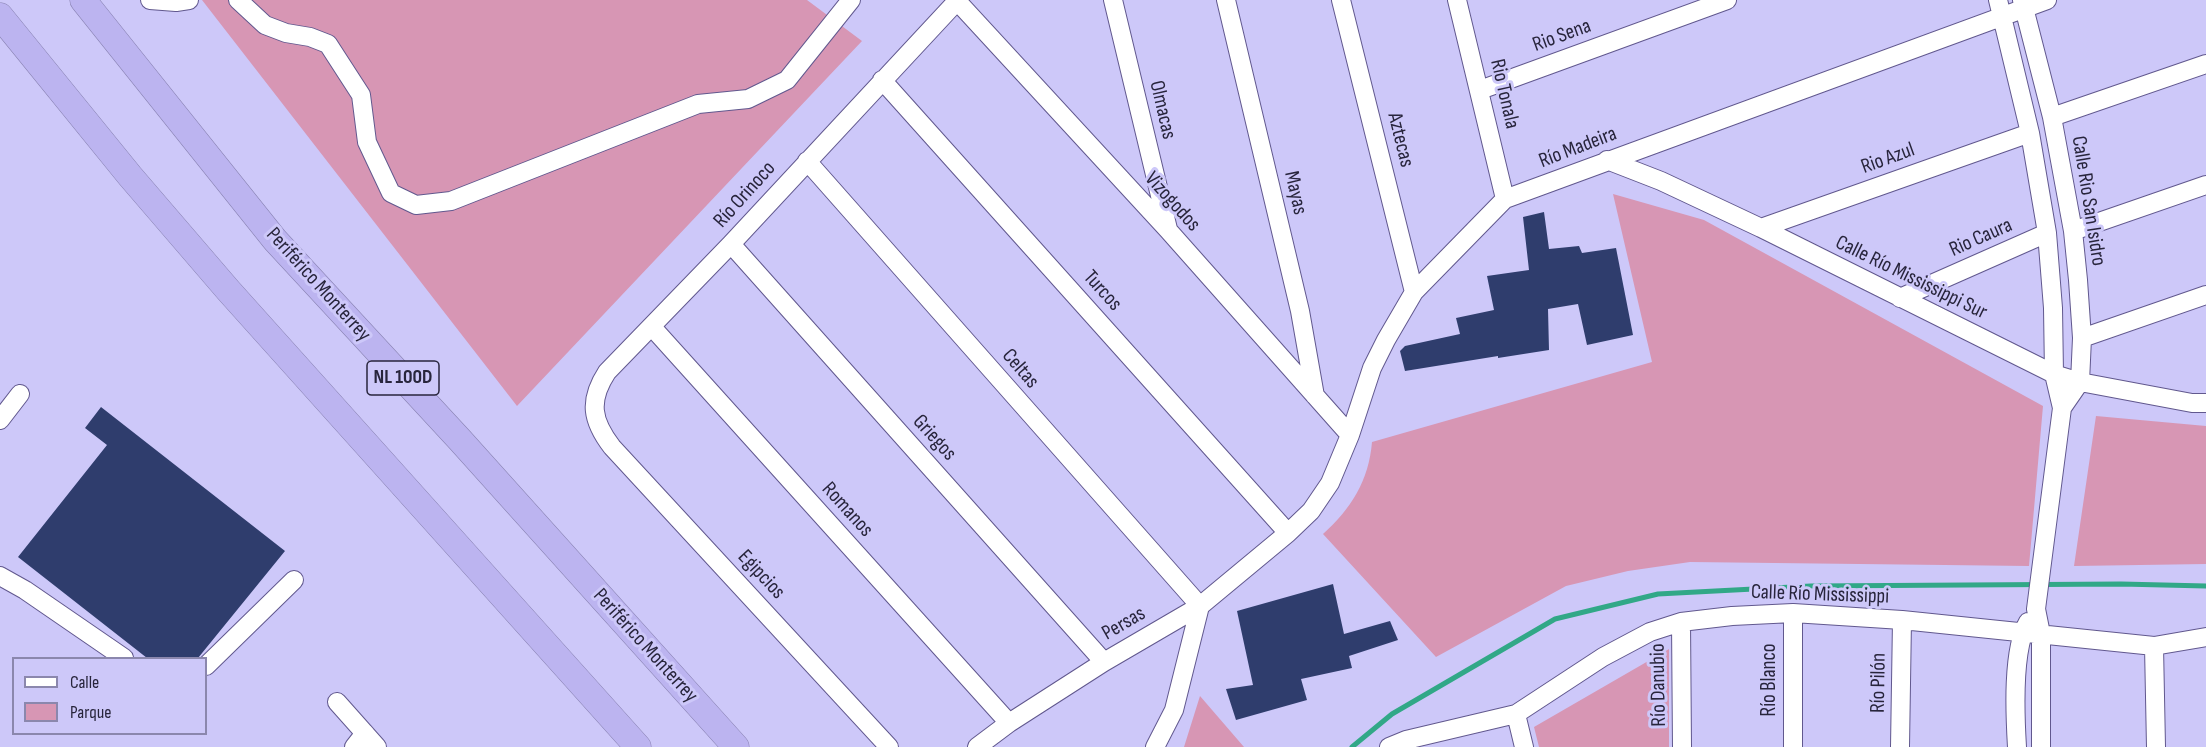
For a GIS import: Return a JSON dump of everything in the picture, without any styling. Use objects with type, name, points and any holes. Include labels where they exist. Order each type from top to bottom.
[{"type":"highway","name":"Periférico Monterrey","points":[[83,0],[275,240],[460,440],[736,747]]},
{"type":"highway","points":[[0,16],[130,176],[228,290],[638,747]]},
{"type":"street","points":[[150,0],[176,2],[189,0]]},
{"type":"street","points":[[238,0],[266,25],[328,44],[360,95],[367,142],[391,193],[416,205],[451,201],[698,104],[748,99],[787,80],[851,0]]},
{"type":"street","name":"Olmacas","points":[[1113,0],[1168,230]]},
{"type":"street","name":"Mayas","points":[[1226,0],[1302,320],[1316,397]]},
{"type":"street","name":"Aztecas","points":[[1341,0],[1414,292]]},
{"type":"street","name":"Rio Tonala","points":[[1457,0],[1505,199]]},
{"type":"street","name":"Rio Sena","points":[[1480,90],[1727,0]]},
{"type":"street","name":"Río Madeira","points":[[1288,533],[1311,511],[1329,483],[1350,435],[1372,368],[1414,292],[1505,199],[2000,8],[2047,0]]},
{"type":"street","name":"Vizogodos","points":[[958,1],[1168,230],[1350,435]]},
{"type":"street","name":"Río Orinoco","points":[[601,433],[594,412],[598,386],[607,372],[731,244],[958,1]]},
{"type":"street","name":"Calle Rio San Isidro","points":[[2023,4],[2052,117],[2073,231],[2082,338],[2080,382]]},
{"type":"street","points":[[2000,8],[2030,133],[2048,233],[2053,308],[2054,374],[2062,408],[2036,603],[2022,632],[2017,676],[2017,747]]},
{"type":"street","points":[[2052,117],[2206,64]]},
{"type":"street","name":"Turcos","points":[[882,80],[1288,533]]},
{"type":"street","name":"Rio Azul","points":[[1761,228],[2030,133]]},
{"type":"street","name":"Calle Río Mississippi Sur","points":[[1607,160],[1661,181],[1761,228],[2054,374],[2080,382],[2192,403],[2206,402]]},
{"type":"street","name":"Celtas","points":[[807,161],[1200,606]]},
{"type":"street","points":[[2073,231],[2206,185]]},
{"type":"street","name":"Rio Caura","points":[[1900,298],[2048,233]]},
{"type":"street","name":"Griegos","points":[[731,244],[1104,662]]},
{"type":"street","points":[[2082,338],[2206,296]]},
{"type":"street","name":"Romanos","points":[[652,327],[1009,723]]},
{"type":"street","points":[[2062,408],[2080,382]]},
{"type":"street","points":[[0,420],[20,394]]},
{"type":"street","name":"Egipcios","points":[[601,433],[889,747]]},
{"type":"street","name":"Persas","points":[[977,747],[1009,723],[1104,662],[1200,606],[1288,533]]},
{"type":"street","points":[[0,576],[25,590],[123,657]]},
{"type":"street","points":[[207,665],[294,580]]},
{"type":"street","points":[[2036,603],[2041,634],[2042,747]]},
{"type":"street","points":[[1155,747],[1174,710],[1200,606]]},
{"type":"street","name":"Calle Río Mississippi","points":[[1389,747],[1516,714],[1633,640],[1681,622],[1732,616],[1792,613],[1902,620],[2154,646],[2206,637]]},
{"type":"street","name":"Río Blanco","points":[[1792,613],[1793,747]]},
{"type":"street","name":"Río Pilón","points":[[1900,747],[1902,620]]},
{"type":"street","name":"Río Danubio","points":[[1681,622],[1682,747]]},
{"type":"street","points":[[2154,646],[2156,747]]},
{"type":"street","points":[[337,702],[359,740],[378,747]]},
{"type":"street","points":[[1516,714],[1524,747]]},
{"type":"green space","points":[[202,0],[807,0],[862,41],[517,406]]},
{"type":"green space","points":[[1613,194],[1704,220],[2043,406],[2029,566],[1690,562],[1628,571],[1566,586],[1436,657],[1323,534],[1342,514],[1357,493],[1367,469],[1372,442],[1652,362]]},
{"type":"green space","points":[[2096,416],[2206,426],[2206,564],[2074,566]]},
{"type":"green space","points":[[1669,649],[1669,747],[1539,747],[1534,727]]},
{"type":"green space","points":[[1200,696],[1244,747],[1184,747]]},
{"type":"building","points":[[1544,212],[1549,249],[1579,246],[1582,253],[1616,248],[1633,335],[1587,345],[1578,304],[1548,309],[1549,350],[1405,371],[1400,351],[1405,346],[1460,334],[1456,318],[1494,310],[1487,276],[1529,270],[1523,217]]},
{"type":"building","points":[[101,407],[285,551],[199,657],[146,657],[18,557],[107,445],[85,428]]},
{"type":"building","points":[[1333,584],[1344,634],[1390,621],[1398,640],[1349,656],[1352,668],[1301,679],[1307,700],[1236,720],[1226,689],[1253,685],[1237,611]]},
{"type":"waterway","points":[[1352,747],[1392,714],[1555,619],[1658,594],[1811,586],[2121,584],[2206,586]]}]
